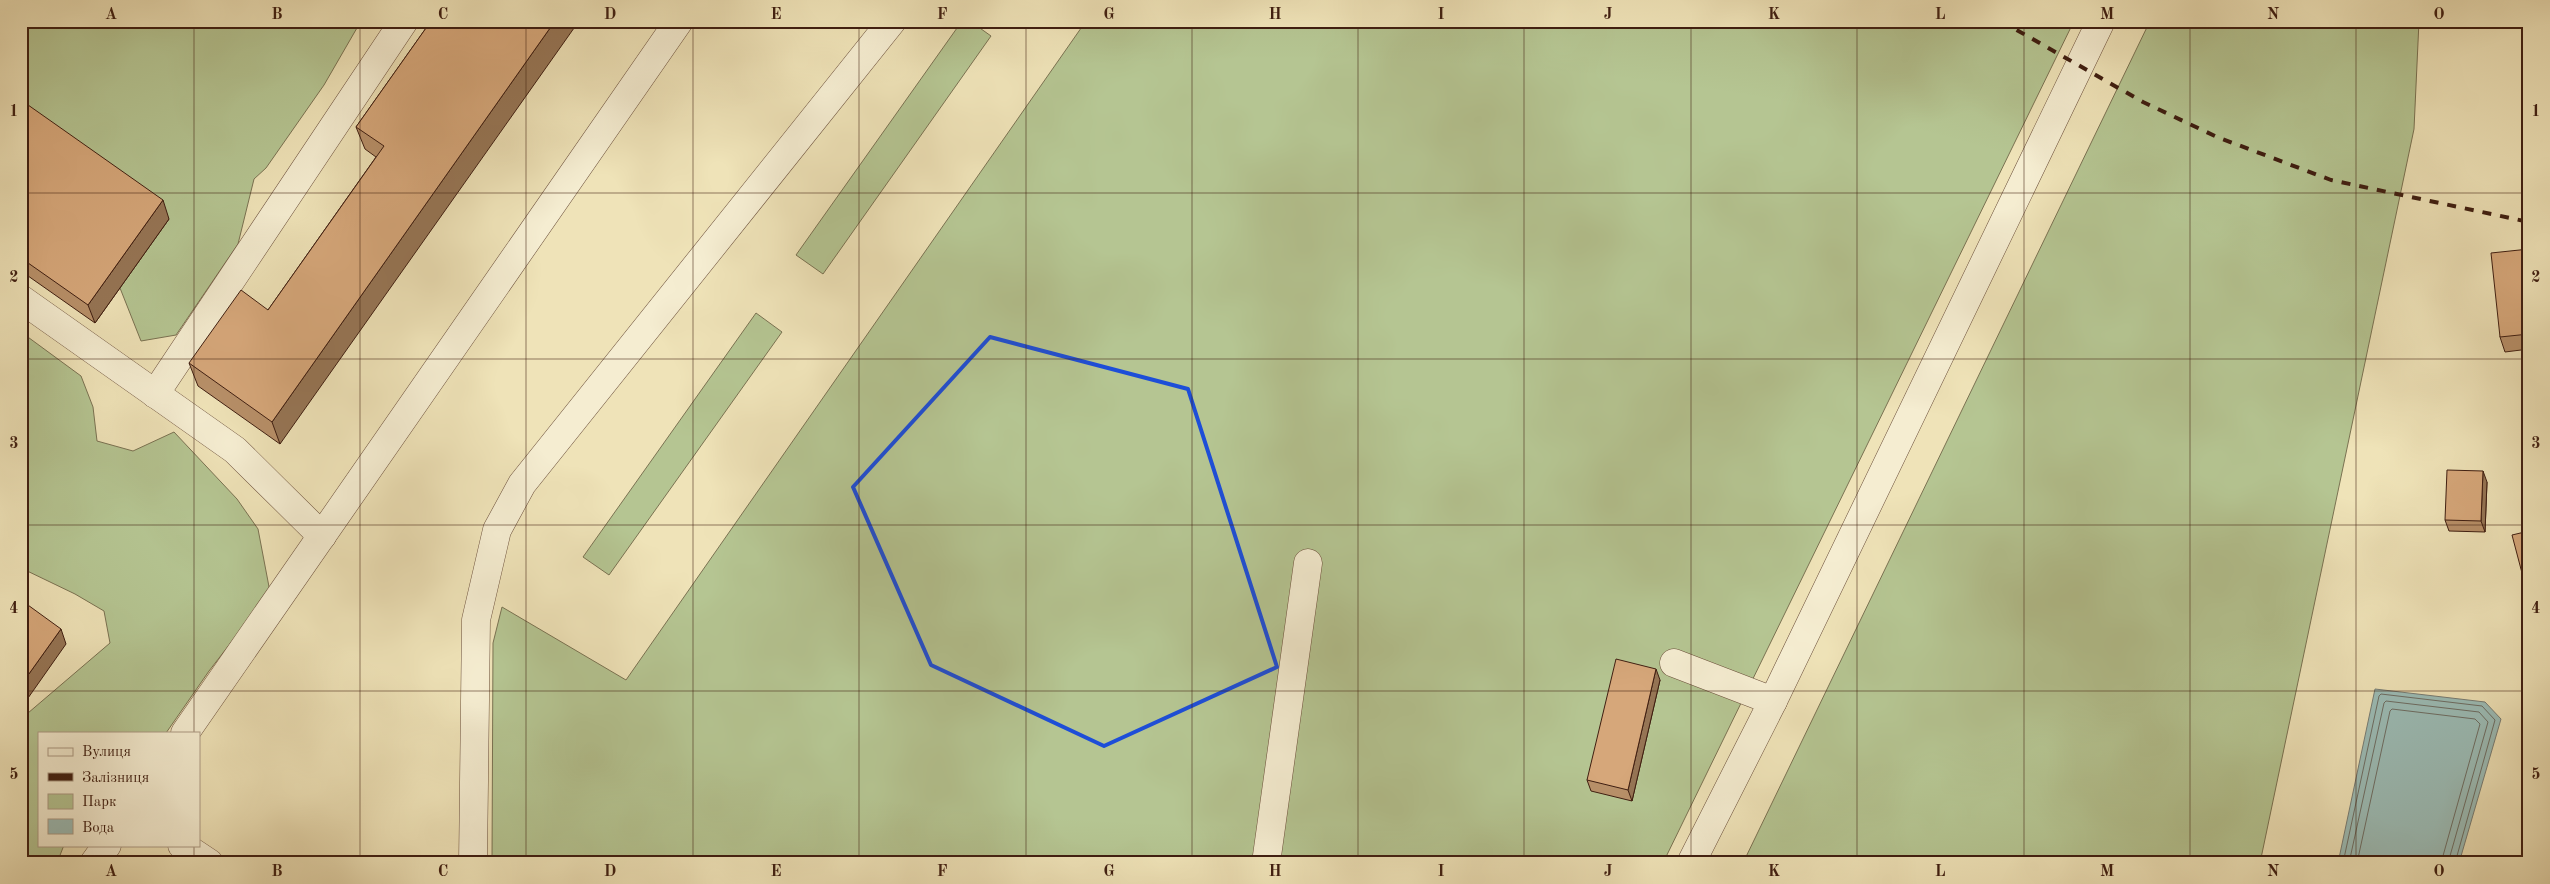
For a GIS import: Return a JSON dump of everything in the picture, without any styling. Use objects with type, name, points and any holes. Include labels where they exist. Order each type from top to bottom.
[{"type":"lane","points":[[155,394],[404,21]]},
{"type":"lane","points":[[186,732],[679,21]]},
{"type":"lane","points":[[473,863],[476,620],[497,530],[522,484],[892,21]]},
{"type":"lane","points":[[1691,863],[1773,701],[2102,21]]},
{"type":"lane","points":[[21,298],[235,450],[322,536]]},
{"type":"lane","points":[[1266,863],[1308,563]]},
{"type":"lane","points":[[1674,663],[1773,701]]},
{"type":"lane","points":[[94,863],[106,846]]},
{"type":"lane","points":[[184,846],[210,863]]},
{"type":"highlighted area","points":[[990,337],[1188,389],[1277,667],[1104,746],[931,665],[853,487]]},
{"type":"green space","points":[[21,21],[361,21],[324,85],[266,168],[254,179],[238,244],[176,335],[141,341],[120,288],[21,156]]},
{"type":"green space","points":[[962,21],[970,21],[991,36],[823,274],[796,255]]},
{"type":"green space","points":[[1086,21],[2074,21],[1663,863],[492,863],[493,643],[502,607],[626,680]]},
{"type":"green space","points":[[2150,21],[2419,21],[2414,129],[2260,863],[1743,863]]},
{"type":"green space","points":[[756,313],[782,332],[609,575],[583,557]]},
{"type":"green space","points":[[21,332],[81,376],[93,407],[97,441],[133,451],[174,432],[237,499],[258,529],[270,592],[209,671],[167,732],[38,732],[38,846],[64,846],[57,863],[21,863],[21,719],[110,643],[104,611],[75,594],[21,568]]},
{"type":"water","points":[[2375,689],[2485,702],[2501,719],[2459,863],[2338,863]]},
{"type":"building","points":[[431,21],[555,21],[272,422],[189,363],[241,290],[268,310],[384,146],[356,127]]},
{"type":"building","points":[[21,100],[163,200],[88,305],[21,258]]},
{"type":"building","points":[[2529,249],[2529,334],[2500,337],[2491,253]]},
{"type":"building","points":[[2447,470],[2483,471],[2481,521],[2445,520]]},
{"type":"building","points":[[2529,531],[2529,571],[2522,573],[2512,535]]},
{"type":"building","points":[[21,600],[61,629],[21,685]]},
{"type":"building","points":[[1616,659],[1656,669],[1628,790],[1587,780]]},
{"type":"railway","points":[[2001,21],[2143,102],[2217,137],[2331,180],[2529,222]]}]
